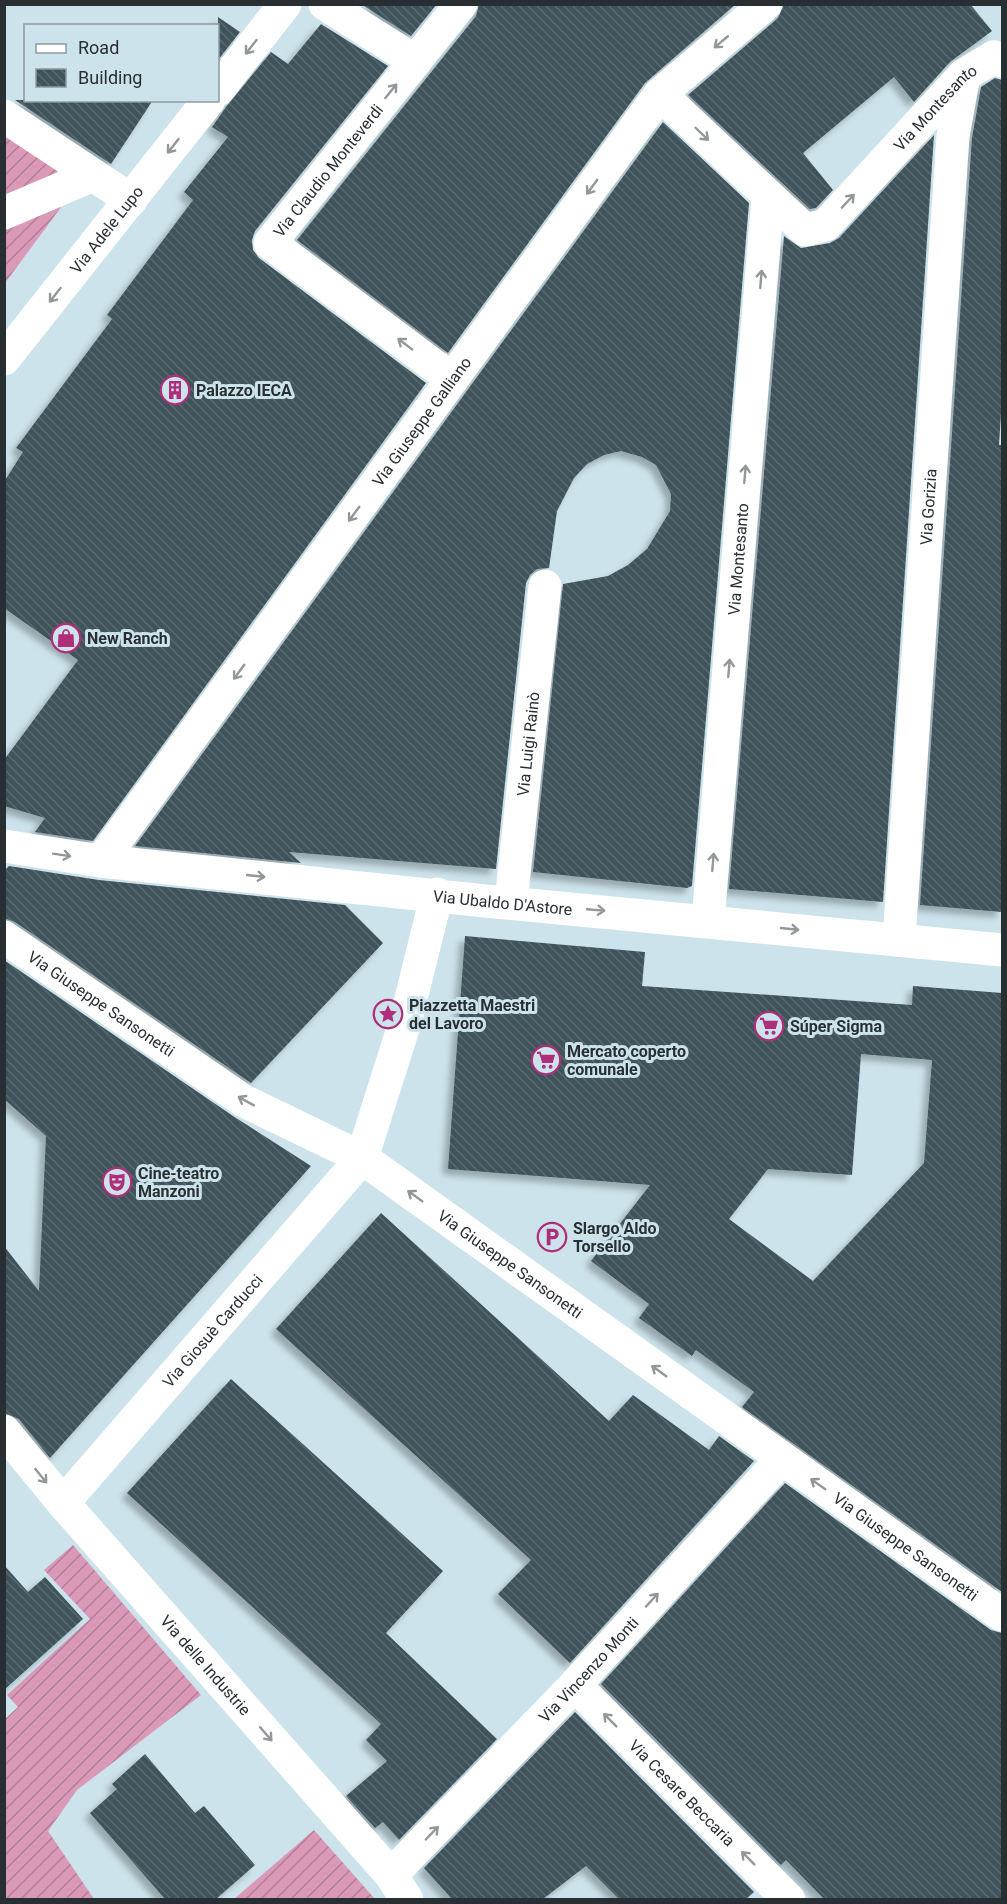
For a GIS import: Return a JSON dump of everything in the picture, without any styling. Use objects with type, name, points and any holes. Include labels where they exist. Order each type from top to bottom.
[{"type":"street","points":[[219,89],[285,4]]},
{"type":"street","points":[[325,4],[415,62]]},
{"type":"street","name":"Via Claudio Monteverdi","points":[[452,379],[270,243],[461,4]]},
{"type":"street","name":"Via Giuseppe Galliano","points":[[101,861],[660,94],[766,4]]},
{"type":"street","name":"Via Montesanto","points":[[660,94],[805,230],[826,225],[964,75],[994,57],[1002,62]]},
{"type":"street","name":"Via Gorizia","points":[[899,940],[953,135],[964,75]]},
{"type":"street","name":"Via Adele Lupo","points":[[4,359],[207,102]]},
{"type":"street","points":[[4,116],[131,200]]},
{"type":"street","points":[[4,213],[93,175]]},
{"type":"street","name":"Via Montesanto","points":[[708,921],[768,197]]},
{"type":"street","name":"Via Luigi Rainò","points":[[511,902],[545,586]]},
{"type":"street","name":"Via Ubaldo D'Astore","points":[[4,846],[101,861],[1002,950]]},
{"type":"street","points":[[362,1158],[406,1019],[437,894]]},
{"type":"street","name":"Via Giuseppe Sansonetti","points":[[4,937],[244,1101],[362,1158],[1002,1615]]},
{"type":"street","name":"Via Giosuè Carducci","points":[[63,1503],[362,1158]]},
{"type":"street","name":"Via delle Industrie","points":[[4,1431],[63,1503],[399,1887]]},
{"type":"street","name":"Via Vincenzo Monti","points":[[399,1887],[574,1685],[782,1459]]},
{"type":"street","name":"Via Cesare Beccaria","points":[[574,1685],[789,1899]]},
{"type":"shaded area","points":[[5,131],[70,176],[5,203]]},
{"type":"shaded area","points":[[73,191],[5,283],[5,222]]},
{"type":"shaded area","points":[[73,1545],[201,1695],[77,1790],[48,1831],[94,1899],[5,1899],[5,1719],[18,1707],[7,1695],[90,1619],[44,1570]]},
{"type":"shaded area","points":[[314,1830],[375,1899],[234,1899]]},
{"type":"building","points":[[361,4],[437,4],[411,36]]},
{"type":"building","points":[[479,4],[736,4],[645,83],[448,353],[297,240],[476,16]]},
{"type":"building","points":[[784,4],[970,4],[992,31],[950,62],[914,102],[894,77],[803,153],[833,190],[816,208],[810,209],[688,95],[778,18]]},
{"type":"building","points":[[218,17],[240,32],[219,59],[219,24]]},
{"type":"building","points":[[321,24],[388,66],[255,231],[252,240],[253,250],[259,258],[426,383],[93,841],[35,832],[45,818],[4,806],[4,760],[78,660],[4,608],[4,482],[23,452],[16,448],[112,319],[107,315],[193,200],[184,192],[228,137],[212,127],[226,107],[271,52],[288,64]]},
{"type":"building","points":[[995,78],[1002,80],[1002,399],[999,445],[1002,445],[1002,912],[920,905],[972,138],[981,87]]},
{"type":"building","points":[[15,100],[24,100],[24,102],[152,102],[111,164]]},
{"type":"building","points":[[663,122],[749,203],[692,886],[687,888],[533,872],[563,584],[608,576],[628,565],[647,549],[670,511],[671,494],[656,465],[642,457],[621,451],[604,455],[587,464],[574,478],[557,511],[549,568],[537,569],[526,583],[496,869],[289,852],[301,863],[135,846]]},
{"type":"building","points":[[934,135],[883,902],[729,889],[784,236],[801,248],[830,243],[839,238]]},
{"type":"building","points":[[9,866],[99,880],[345,905],[383,943],[251,1083],[15,922],[4,918],[4,871]]},
{"type":"building","points":[[465,936],[645,952],[642,986],[912,1005],[913,986],[1002,993],[1002,1592],[742,1407],[754,1392],[696,1350],[692,1356],[639,1318],[649,1304],[591,1261],[650,1185],[448,1169]],"holes":[[[861,1054],[932,1060],[924,1163],[813,1281],[729,1219],[768,1169],[852,1175]]]},
{"type":"building","points":[[4,960],[233,1116],[311,1166],[50,1458],[19,1419],[4,1413],[4,1246],[39,1291],[46,1136],[4,1099]]},
{"type":"building","points":[[381,1213],[609,1421],[633,1395],[709,1450],[719,1436],[754,1461],[570,1663],[498,1594],[531,1560],[276,1329]]},
{"type":"building","points":[[231,1379],[443,1571],[386,1633],[497,1739],[399,1840],[383,1822],[375,1828],[346,1796],[387,1761],[366,1740],[381,1724],[127,1493]]},
{"type":"building","points":[[785,1483],[991,1630],[1002,1633],[1002,1899],[824,1899],[786,1860],[781,1865],[601,1684]]},
{"type":"building","points":[[4,1565],[28,1592],[45,1577],[83,1619],[4,1690]]},
{"type":"building","points":[[575,1712],[754,1892],[746,1899],[619,1899],[586,1866],[543,1899],[452,1899],[424,1868]]},
{"type":"building","points":[[145,1754],[195,1813],[204,1806],[255,1865],[216,1899],[165,1899],[90,1813],[117,1789],[112,1784]]},
{"type":"place","name":"Palazzo IECA","points":[[175,390]]},
{"type":"place","name":"New Ranch","points":[[66,638]]},
{"type":"place","name":"Piazzetta Maestri del Lavoro","points":[[388,1014]]},
{"type":"place","name":"Súper Sigma","points":[[769,1026]]},
{"type":"place","name":"Mercato coperto comunale","points":[[546,1060]]},
{"type":"place","name":"Cine-teatro Manzoni","points":[[117,1182]]},
{"type":"place","name":"Slargo Aldo Torsello","points":[[552,1237]]}]
